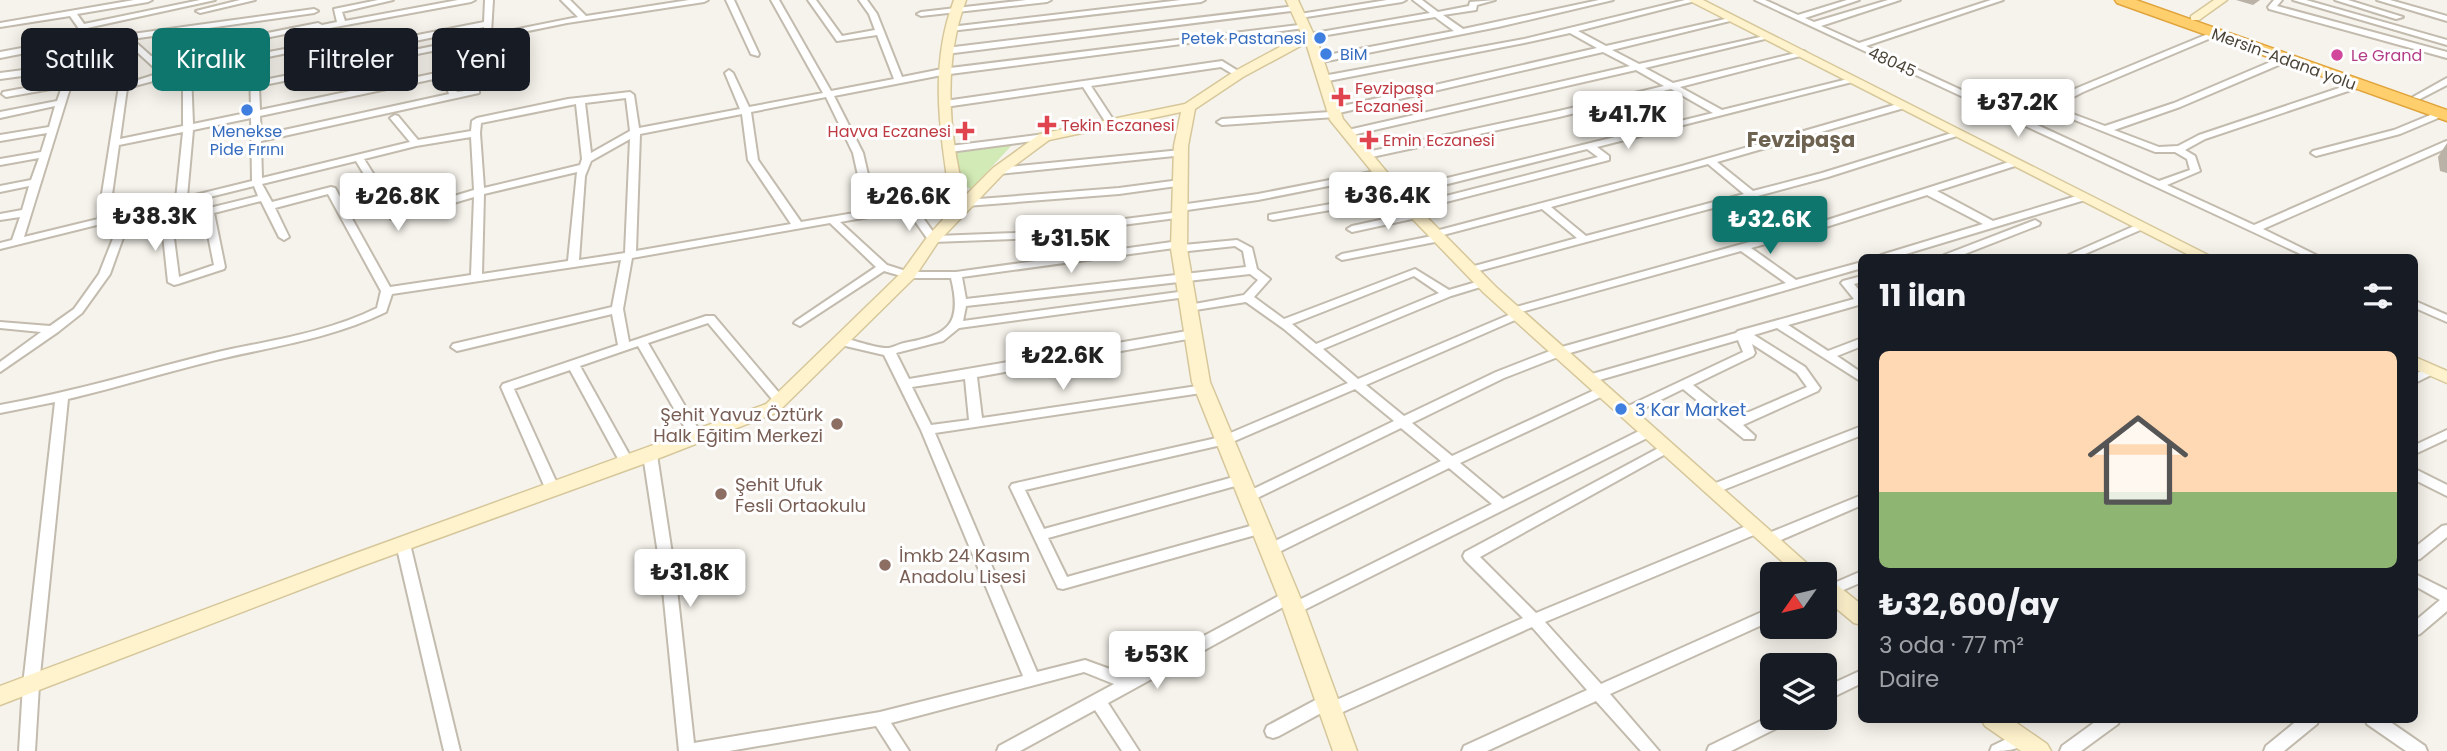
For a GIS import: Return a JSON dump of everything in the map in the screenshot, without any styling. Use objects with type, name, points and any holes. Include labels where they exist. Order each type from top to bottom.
[{"type":"highway","name":"Mersin-Adana yolu","points":[[2122,0],[2357,85],[2445,113]]},
{"type":"highway","name":"Mersin-Adana yolu","points":[[2146,0],[2417,97],[2445,113]]},
{"type":"main road","points":[[1694,0],[1864,81],[2212,254]]},
{"type":"main road","points":[[2195,18],[2221,0]]},
{"type":"main road","points":[[958,5],[950,29],[942,72],[950,149],[962,200]]},
{"type":"main road","points":[[0,696],[772,408],[908,275],[962,200],[1045,136],[1189,107],[1238,74],[1300,17],[1335,112],[1348,133],[1414,212],[1483,283],[1795,562]]},
{"type":"main road","points":[[1804,54],[1901,106],[2141,226],[2190,254]]},
{"type":"main road","points":[[1189,107],[1181,153],[1179,247],[1204,389],[1292,603],[1345,751]]},
{"type":"main road","points":[[2418,356],[2435,370]]},
{"type":"main road","points":[[1838,598],[1858,614]]},
{"type":"main road","points":[[1999,723],[2030,745]]},
{"type":"street","points":[[0,25],[148,0]]},
{"type":"street","points":[[73,14],[82,27],[211,0]]},
{"type":"street","points":[[168,9],[173,17],[251,0]]},
{"type":"street","points":[[256,0],[259,9]]},
{"type":"street","points":[[311,0],[318,27]]},
{"type":"street","points":[[342,24],[337,11],[389,0]]},
{"type":"street","points":[[138,48],[150,59],[471,0]]},
{"type":"street","points":[[488,28],[489,0]]},
{"type":"street","points":[[565,0],[584,18]]},
{"type":"street","points":[[530,28],[704,0]]},
{"type":"street","points":[[730,0],[755,54]]},
{"type":"street","points":[[775,0],[829,95],[858,153],[872,214]]},
{"type":"street","points":[[812,0],[840,39],[880,32]]},
{"type":"street","points":[[863,0],[880,32],[899,81]]},
{"type":"street","points":[[921,14],[958,5],[1047,0]]},
{"type":"street","points":[[950,29],[1201,0]]},
{"type":"street","points":[[359,158],[395,218],[586,163],[635,132],[942,72],[1402,0]]},
{"type":"street","points":[[1417,0],[1461,32]]},
{"type":"street","points":[[946,51],[1300,17],[1436,15],[1473,8],[1477,1],[1491,0]]},
{"type":"street","points":[[1317,60],[1609,0]]},
{"type":"street","points":[[1323,79],[1571,30],[1694,0]]},
{"type":"street","points":[[1762,2],[1777,0]]},
{"type":"street","points":[[1797,18],[1855,0]]},
{"type":"street","points":[[1814,25],[1896,0]]},
{"type":"street","points":[[1858,46],[1999,0]]},
{"type":"street","points":[[2278,0],[2272,7],[2447,55]]},
{"type":"street","points":[[2297,0],[2447,43]]},
{"type":"street","points":[[2339,0],[2399,17]]},
{"type":"street","points":[[2381,0],[2447,19]]},
{"type":"street","name":"48045","points":[[1762,2],[2308,254]]},
{"type":"street","points":[[138,35],[314,11]]},
{"type":"street","points":[[1223,122],[1335,112],[1734,19]]},
{"type":"street","points":[[418,38],[488,24]]},
{"type":"street","points":[[1571,30],[1720,113]]},
{"type":"street","points":[[2215,33],[2047,107],[2158,150],[2179,149],[2202,138],[2357,85]]},
{"type":"street","points":[[1348,133],[1769,37]]},
{"type":"street","points":[[0,55],[21,52]]},
{"type":"street","points":[[1367,155],[1804,54]]},
{"type":"street","points":[[2104,130],[2177,104],[2285,59]]},
{"type":"street","points":[[945,104],[1222,64],[1238,74]]},
{"type":"street","points":[[729,73],[746,111],[753,160],[798,226]]},
{"type":"street","points":[[0,76],[21,74]]},
{"type":"street","points":[[116,143],[432,77]]},
{"type":"street","points":[[103,221],[123,86],[152,78]]},
{"type":"street","points":[[1273,217],[1399,194],[1852,80]]},
{"type":"street","points":[[2417,97],[2447,81]]},
{"type":"street","points":[[1086,84],[1111,124]]},
{"type":"street","points":[[6,94],[23,91]]},
{"type":"street","points":[[17,242],[64,91]]},
{"type":"street","points":[[181,202],[187,91]]},
{"type":"street","points":[[256,91],[257,183],[284,237]]},
{"type":"street","points":[[452,91],[454,95]]},
{"type":"street","points":[[255,139],[472,91]]},
{"type":"street","points":[[476,278],[479,192],[475,133],[477,121],[580,101],[630,95],[635,132],[628,255],[617,309],[624,347]]},
{"type":"street","points":[[573,264],[580,176],[586,163],[580,101]]},
{"type":"street","points":[[0,115],[60,103]]},
{"type":"street","points":[[1342,257],[1438,236],[1901,106]]},
{"type":"street","points":[[2316,153],[2397,132],[2445,113]]},
{"type":"street","points":[[395,118],[416,143]]},
{"type":"street","points":[[0,138],[51,129]]},
{"type":"street","points":[[0,246],[416,143],[475,133]]},
{"type":"street","points":[[1471,270],[1752,195],[1958,134]]},
{"type":"street","points":[[950,149],[1045,136]]},
{"type":"street","points":[[2254,229],[2447,144]]},
{"type":"street","points":[[1352,229],[1606,158],[1589,146]]},
{"type":"street","points":[[2157,185],[2194,172],[2192,158],[2179,149]]},
{"type":"street","points":[[999,171],[1181,153]]},
{"type":"street","points":[[0,162],[45,154]]},
{"type":"street","points":[[1710,161],[1752,195]]},
{"type":"street","points":[[1261,528],[1063,584],[1017,487],[1225,440],[1516,313],[1743,247],[2015,163]]},
{"type":"street","points":[[910,207],[933,239],[1014,236],[1180,212],[1381,173]]},
{"type":"street","points":[[0,189],[37,182]]},
{"type":"street","points":[[387,291],[573,264],[910,207],[962,200],[1119,191],[1181,183]]},
{"type":"street","points":[[0,368],[78,312],[104,274],[120,233],[208,211],[331,190],[387,291],[382,310],[364,321],[62,398],[0,409]]},
{"type":"street","points":[[1928,191],[1991,224]]},
{"type":"street","points":[[1895,254],[2084,197]]},
{"type":"street","points":[[1544,206],[1585,240]]},
{"type":"street","points":[[167,221],[174,282],[220,267],[208,211]]},
{"type":"street","points":[[0,217],[24,213]]},
{"type":"street","points":[[832,220],[883,267],[908,275],[956,275],[1179,247],[1237,243],[1248,250],[1252,271],[1264,279],[1248,298]]},
{"type":"street","points":[[1956,254],[2035,223]]},
{"type":"street","points":[[2075,254],[2141,226]]},
{"type":"street","points":[[1743,247],[1795,285]]},
{"type":"street","points":[[1040,535],[1245,489],[1404,422],[1500,375],[1559,352],[1858,266]]},
{"type":"street","points":[[800,323],[883,267]]},
{"type":"street","points":[[841,341],[889,352],[939,339],[958,325],[1186,294],[1252,271]]},
{"type":"street","points":[[1286,326],[1283,323],[1415,272],[1447,294]]},
{"type":"street","points":[[956,275],[961,303],[958,325]]},
{"type":"street","points":[[1858,280],[1847,283],[1858,295]]},
{"type":"street","points":[[1313,349],[1447,294],[1483,283]]},
{"type":"street","points":[[961,303],[1186,294],[1248,298],[1452,461],[1502,505]]},
{"type":"street","points":[[1589,379],[1858,301]]},
{"type":"street","points":[[2418,305],[2447,319]]},
{"type":"street","points":[[457,347],[617,309]]},
{"type":"street","points":[[553,490],[507,387],[710,318],[780,401]]},
{"type":"street","points":[[1777,323],[1858,375]]},
{"type":"street","points":[[0,325],[54,330]]},
{"type":"street","points":[[1626,412],[1749,353],[1742,333]]},
{"type":"street","points":[[1734,424],[1814,388],[1801,370],[1742,333]]},
{"type":"street","points":[[904,384],[1193,334]]},
{"type":"street","points":[[641,341],[697,437]]},
{"type":"street","points":[[1829,355],[1858,344]]},
{"type":"street","points":[[889,352],[927,429],[1032,679]]},
{"type":"street","points":[[573,365],[627,463]]},
{"type":"street","points":[[2418,378],[2435,370]]},
{"type":"street","points":[[971,374],[976,422]]},
{"type":"street","points":[[1684,384],[1749,436]]},
{"type":"street","points":[[927,429],[1204,389]]},
{"type":"street","points":[[1270,550],[1603,391]]},
{"type":"street","points":[[27,751],[31,685],[62,398]]},
{"type":"street","points":[[1016,748],[1131,684],[1292,603],[1502,505],[1648,432]]},
{"type":"street","points":[[1713,489],[1858,434]]},
{"type":"street","points":[[2418,448],[2447,434]]},
{"type":"street","points":[[1651,751],[1534,620],[1470,556],[1666,448]]},
{"type":"street","points":[[650,455],[668,580],[687,751],[880,719],[1085,666],[1131,684]]},
{"type":"street","points":[[2418,476],[2447,491]]},
{"type":"street","points":[[1769,539],[1858,502]]},
{"type":"street","points":[[1273,731],[1756,528]]},
{"type":"street","points":[[2418,553],[2444,537]]},
{"type":"street","points":[[403,544],[452,751]]},
{"type":"street","points":[[1838,586],[1858,578]]},
{"type":"street","points":[[2418,581],[2447,599],[2418,626]]},
{"type":"street","points":[[1470,751],[1760,618]]},
{"type":"street","points":[[1837,689],[1858,678]]},
{"type":"street","points":[[1098,702],[1131,751]]},
{"type":"street","points":[[880,719],[901,751]]},
{"type":"street","points":[[2068,751],[2106,723]]},
{"type":"street","points":[[2272,751],[2300,723]]},
{"type":"street","points":[[2379,723],[2419,751]]},
{"type":"street","points":[[1715,751],[1760,728]]},
{"type":"street","points":[[1998,751],[2030,745]]},
{"type":"green space","points":[[1013,144],[971,189],[961,184],[956,153]]},
{"type":"place","name":"Petek Pastanesi","points":[[1320,38]]},
{"type":"place","name":"BiM","points":[[1326,54]]},
{"type":"place","name":"Le Grand","points":[[2337,55]]},
{"type":"place","name":"Fevzipaşa Eczanesi","points":[[1341,97]]},
{"type":"place","name":"Menekse Pide Fırını","points":[[247,110]]},
{"type":"place","name":"Tekin Eczanesi","points":[[1047,125]]},
{"type":"place","name":"Havva Eczanesi","points":[[965,131]]},
{"type":"place","name":"Emin Eczanesi","points":[[1369,140]]},
{"type":"place","name":"3 Kar Market","points":[[1621,409]]},
{"type":"place","name":"Şehit Yavuz Öztürk Halk Eğitim Merkezi","points":[[837,424]]},
{"type":"place","name":"Şehit Ufuk Fesli Ortaokulu","points":[[721,494]]},
{"type":"place","name":"İmkb 24 Kasım Anadolu Lisesi","points":[[885,565]]},
{"type":"district","name":"Fevzipaşa","points":[[1801,139]]}]
